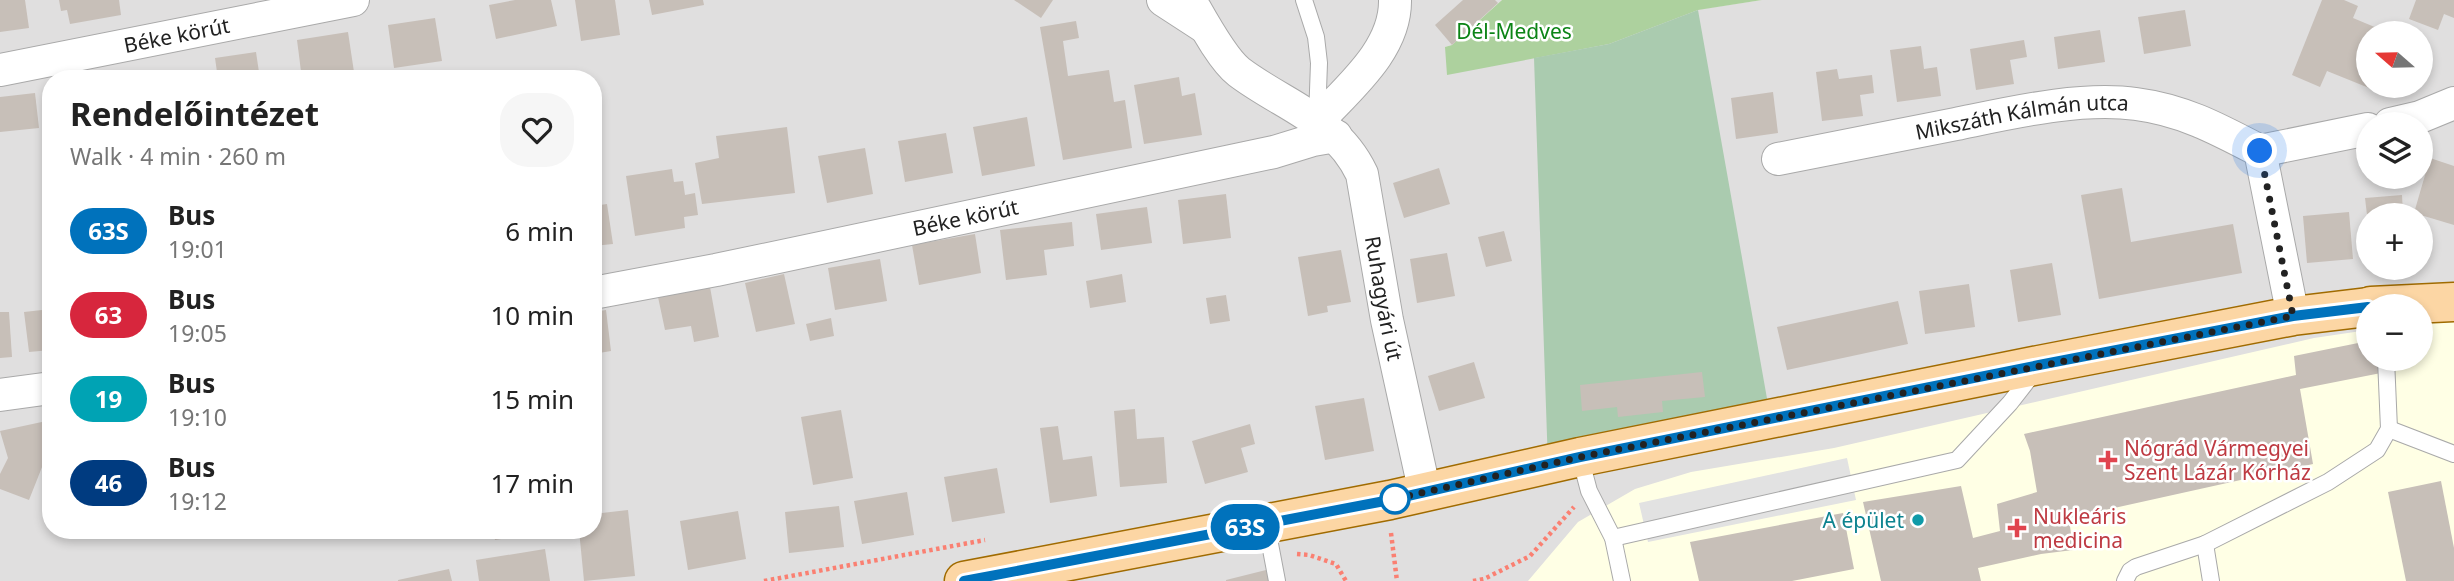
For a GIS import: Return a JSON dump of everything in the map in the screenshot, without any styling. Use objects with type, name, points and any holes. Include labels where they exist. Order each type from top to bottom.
[{"type":"main road","points":[[2433,303],[2454,302]]},
{"type":"main road","points":[[964,581],[1024,575],[1266,523],[1425,493],[1584,474],[2039,365],[2293,316],[2356,308]]},
{"type":"street","name":"Béke körút","points":[[0,70],[353,0]]},
{"type":"street","points":[[1163,0],[1207,29]]},
{"type":"street","name":"Ruhagyári út","points":[[1190,0],[1236,70],[1327,129],[1353,155],[1362,174],[1387,320],[1425,493]]},
{"type":"street","points":[[1327,129],[1376,58],[1391,28],[1395,0]]},
{"type":"street","name":"Mikszáth Kálmán utca","points":[[1778,159],[2007,113],[2093,102],[2134,103],[2168,110],[2207,123],[2260,151]]},
{"type":"street","points":[[2432,112],[2454,103]]},
{"type":"street","name":"Béke körút","points":[[602,291],[716,270],[1274,152],[1313,139],[1327,129]]},
{"type":"street","points":[[2293,316],[2260,151],[2356,131]]},
{"type":"street","points":[[0,395],[42,389]]},
{"type":"lane","points":[[1304,0],[1316,37],[1327,129]]},
{"type":"lane","points":[[1614,538],[1956,460],[2010,403],[2039,365]]},
{"type":"lane","points":[[2125,581],[2130,571],[2136,567],[2205,544],[2328,482],[2377,450],[2389,429],[2387,371]]},
{"type":"lane","points":[[2389,429],[2454,454]]},
{"type":"lane","points":[[1584,474],[1614,538],[1622,581]]},
{"type":"lane","points":[[1266,523],[1278,581]]},
{"type":"lane","points":[[2205,544],[2211,581]]},
{"type":"path","points":[[1473,581],[1484,579],[1530,556],[1584,474]]},
{"type":"path","points":[[1391,533],[1398,581]]},
{"type":"shaded area","points":[[0,0],[1502,0],[1452,45],[1445,47],[1762,0],[2454,0],[2454,581],[0,581]]},
{"type":"shaded area","points":[[1698,10],[1771,421],[1548,465],[1534,58],[1609,44]]},
{"type":"shaded area","name":"Nógrád Vármegyei Szent Lázár Kórház","points":[[2454,320],[2454,581],[1528,581],[1578,522],[1635,489],[1691,472],[1834,448],[2314,338],[2356,332],[2356,371],[2433,371],[2433,322]]},
{"type":"shaded area","points":[[1847,458],[1856,500],[1648,542],[1639,503]]},
{"type":"green space","name":"Dél-Medves","points":[[1502,0],[1762,0],[1698,10],[1609,44],[1447,75],[1445,47],[1452,45]]},
{"type":"building","points":[[0,0],[25,0],[29,28],[0,32]]},
{"type":"building","points":[[59,0],[119,0],[121,15],[70,24],[67,10],[61,11]]},
{"type":"building","points":[[515,0],[551,0],[557,26],[496,39],[489,5]]},
{"type":"building","points":[[575,0],[615,0],[620,35],[581,41]]},
{"type":"building","points":[[649,0],[703,0],[704,5],[652,15]]},
{"type":"building","points":[[1014,0],[1053,0],[1041,18]]},
{"type":"building","points":[[1463,0],[1495,0],[1498,3],[1452,45],[1435,25]]},
{"type":"building","points":[[2322,0],[2344,0],[2358,6],[2353,18],[2360,21],[2356,21],[2356,83],[2327,71],[2320,87],[2292,75]]},
{"type":"building","points":[[2416,0],[2454,0],[2454,18],[2444,14],[2438,30],[2433,28],[2433,21],[2409,19]]},
{"type":"building","points":[[2185,10],[2191,46],[2144,54],[2138,17]]},
{"type":"building","points":[[435,18],[442,61],[394,68],[388,25]]},
{"type":"building","points":[[1076,21],[1079,38],[1063,41],[1068,76],[1109,70],[1114,102],[1125,100],[1132,148],[1063,160],[1040,27]]},
{"type":"building","points":[[2100,30],[2105,62],[2058,69],[2054,37]]},
{"type":"building","points":[[348,32],[354,70],[301,70],[297,40]]},
{"type":"building","points":[[2024,40],[2027,57],[2010,60],[2014,84],[1976,90],[1970,49]]},
{"type":"building","points":[[1921,46],[1924,69],[1937,67],[1941,96],[1897,102],[1890,50]]},
{"type":"building","points":[[256,52],[259,70],[217,70],[215,58]]},
{"type":"building","points":[[1837,69],[1839,79],[1872,75],[1874,93],[1860,95],[1863,116],[1822,121],[1816,72]]},
{"type":"building","points":[[1179,77],[1182,96],[1195,93],[1202,135],[1144,144],[1134,85]]},
{"type":"building","points":[[1773,92],[1778,133],[1736,139],[1731,98]]},
{"type":"building","points":[[35,93],[39,128],[0,132],[0,97]]},
{"type":"building","points":[[1027,117],[1035,166],[982,176],[973,127]]},
{"type":"building","points":[[787,127],[795,193],[702,204],[695,163],[719,158],[716,136]]},
{"type":"building","points":[[946,133],[953,173],[905,182],[898,141]]},
{"type":"building","points":[[865,148],[873,194],[827,203],[818,156]]},
{"type":"building","points":[[2433,159],[2454,166],[2454,225],[2433,219],[2433,203],[2417,203],[2421,189],[2433,189]]},
{"type":"building","points":[[1439,168],[1450,204],[1404,218],[1393,183]]},
{"type":"building","points":[[672,169],[674,182],[683,181],[685,195],[695,193],[698,215],[684,217],[685,228],[635,236],[626,176]]},
{"type":"building","points":[[2122,188],[2131,242],[2233,224],[2242,273],[2099,299],[2081,195]]},
{"type":"building","points":[[1226,194],[1231,238],[1183,244],[1178,200]]},
{"type":"building","points":[[2402,195],[2402,203],[2366,203],[2365,198]]},
{"type":"building","points":[[607,204],[613,244],[602,245],[602,205]]},
{"type":"building","points":[[1147,207],[1152,243],[1101,250],[1096,214]]},
{"type":"building","points":[[2349,212],[2353,259],[2307,263],[2303,216]]},
{"type":"building","points":[[1072,222],[1074,246],[1044,250],[1047,275],[1006,280],[1000,230]]},
{"type":"building","points":[[1504,231],[1512,261],[1486,267],[1478,237]]},
{"type":"building","points":[[975,234],[981,273],[919,285],[912,245]]},
{"type":"building","points":[[1341,250],[1351,302],[1327,306],[1328,312],[1308,316],[1298,257]]},
{"type":"building","points":[[1447,253],[1455,296],[1417,303],[1410,259]]},
{"type":"building","points":[[880,259],[887,301],[835,310],[828,268]]},
{"type":"building","points":[[2052,263],[2061,315],[2018,322],[2010,270]]},
{"type":"building","points":[[784,274],[795,324],[756,332],[745,283]]},
{"type":"building","points":[[1122,274],[1126,302],[1090,308],[1086,281]]},
{"type":"building","points":[[1969,284],[1975,327],[1925,334],[1919,291]]},
{"type":"building","points":[[710,287],[719,337],[694,342],[691,326],[665,330],[658,297]]},
{"type":"building","points":[[1226,295],[1230,321],[1210,324],[1206,298]]},
{"type":"building","points":[[1898,301],[1908,344],[1787,370],[1777,327]]},
{"type":"building","points":[[42,310],[42,351],[29,352],[24,312]]},
{"type":"building","points":[[606,310],[611,351],[602,352],[602,311]]},
{"type":"building","points":[[0,312],[9,312],[12,357],[0,358]]},
{"type":"building","points":[[831,318],[834,336],[810,341],[806,324]]},
{"type":"building","points":[[2356,343],[2356,371],[2381,371],[2300,389],[2313,464],[2069,518],[2073,550],[1978,568],[1981,581],[1881,581],[1863,502],[1961,486],[1973,538],[2000,531],[1997,504],[2037,492],[2030,451],[2024,434],[2296,375],[2294,356]]},
{"type":"building","points":[[1474,362],[1485,398],[1439,411],[1428,376]]},
{"type":"building","points":[[1702,372],[1705,397],[1662,401],[1663,412],[1618,417],[1617,407],[1582,411],[1580,385]]},
{"type":"building","points":[[1364,398],[1374,451],[1325,460],[1315,406]]},
{"type":"building","points":[[1135,409],[1137,439],[1164,437],[1167,483],[1120,487],[1114,411]]},
{"type":"building","points":[[841,410],[853,478],[813,485],[801,417]]},
{"type":"building","points":[[42,422],[42,467],[29,500],[0,489],[0,474],[8,458],[0,431]]},
{"type":"building","points":[[1250,424],[1255,444],[1241,448],[1248,472],[1205,484],[1192,441]]},
{"type":"building","points":[[1058,426],[1063,460],[1092,456],[1097,496],[1050,503],[1040,428]]},
{"type":"building","points":[[997,468],[1005,513],[952,522],[944,477]]},
{"type":"building","points":[[2441,481],[2454,548],[2454,581],[2406,581],[2388,492]]},
{"type":"building","points":[[907,492],[914,535],[862,544],[854,501]]},
{"type":"building","points":[[839,506],[844,547],[789,553],[785,512]]},
{"type":"building","points":[[628,510],[635,576],[584,581],[580,539],[602,539],[602,513]]},
{"type":"building","points":[[738,511],[746,559],[688,570],[680,521]]},
{"type":"building","points":[[1843,513],[1854,569],[1792,581],[1699,581],[1690,542]]},
{"type":"building","points":[[545,549],[550,581],[479,581],[476,560]]},
{"type":"building","points":[[449,569],[452,581],[398,581],[398,580]]},
{"type":"building","points":[[1266,570],[1269,581],[1226,581],[1226,580]]},
{"type":"bus line","name":"63S","points":[[964,581],[1390,500],[1580,457],[1771,421],[2039,365],[2293,316],[2356,308]]},
{"type":"place","name":"Nógrád Vármegyei Szent Lázár Kórház","points":[[2108,460]]},
{"type":"place","name":"A épület","points":[[1918,520]]},
{"type":"place","name":"Nukleáris medicina","points":[[2017,528]]},
{"type":"route","points":[[1395,499],[1390,500],[1580,457],[2293,316],[2260,151]]}]
